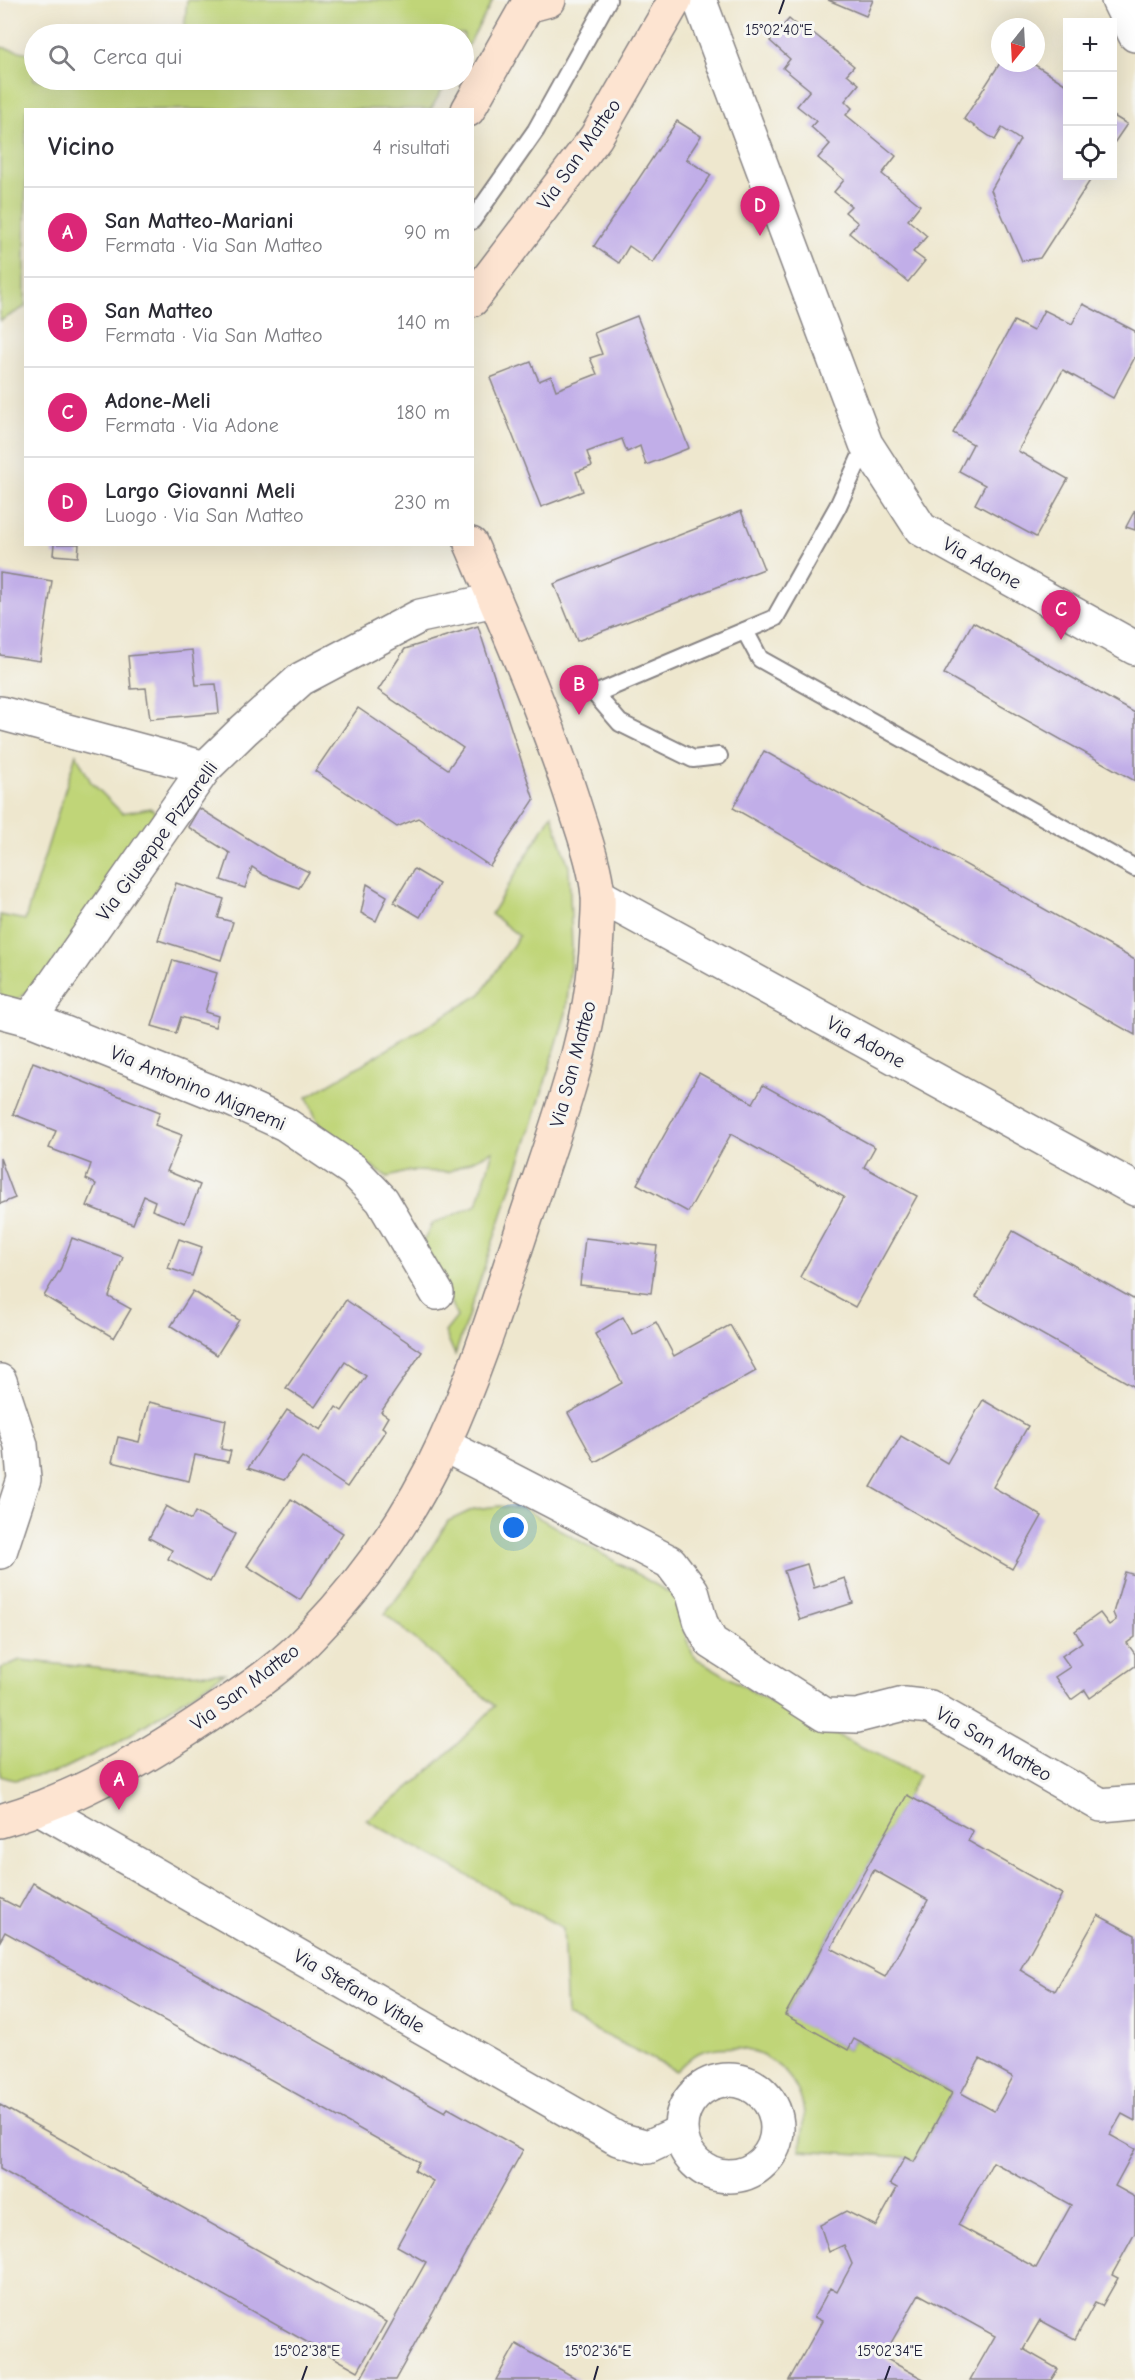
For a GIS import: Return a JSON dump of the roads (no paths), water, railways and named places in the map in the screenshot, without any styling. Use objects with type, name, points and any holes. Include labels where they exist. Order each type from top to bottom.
[{"type":"street","points":[[469,108],[527,6],[549,0]]},
{"type":"street","name":"Via San Matteo","points":[[474,297],[596,137],[675,0]]},
{"type":"street","name":"Via Adone","points":[[697,0],[701,4],[867,444],[921,529],[1129,638]]},
{"type":"street","points":[[1118,0],[1135,35]]},
{"type":"street","name":"Via San Matteo","points":[[0,1821],[41,1809],[108,1778],[165,1746],[255,1684],[309,1639],[352,1589],[386,1544],[425,1480],[444,1445],[476,1362],[585,1032],[596,957],[598,894],[587,847],[560,759],[472,546]]},
{"type":"street","name":"Via Giuseppe Pizzarelli","points":[[15,1015],[205,768],[301,679],[420,616],[495,600]]},
{"type":"street","points":[[0,713],[205,768]]},
{"type":"street","name":"Via Adone","points":[[598,894],[1135,1189]]},
{"type":"street","name":"Via Antonino Mignemi","points":[[15,1015],[232,1100],[285,1124],[353,1170],[382,1200],[437,1293]]},
{"type":"street","points":[[0,1381],[21,1445],[24,1479],[0,1552]]},
{"type":"street","name":"Via San Matteo","points":[[444,1445],[670,1562],[692,1591],[701,1623],[711,1642],[825,1715],[857,1716],[904,1704],[930,1707],[1101,1805],[1135,1802]]},
{"type":"street","name":"Via Stefano Vitale","points":[[41,1809],[618,2139],[648,2147],[680,2132]]},
{"type":"lane","points":[[474,218],[536,130],[608,0]]},
{"type":"lane","points":[[719,756],[693,759],[620,723],[595,694],[775,618],[838,506],[867,444]]},
{"type":"lane","points":[[745,631],[760,659],[1135,868]]},
{"type":"place","name":"Largo Giovanni Meli","points":[[760,236]]},
{"type":"place","name":"Adone-Meli","points":[[1061,640]]},
{"type":"place","name":"San Matteo","points":[[579,715]]},
{"type":"place","name":"San Matteo-Mariani","points":[[119,1810]]}]
